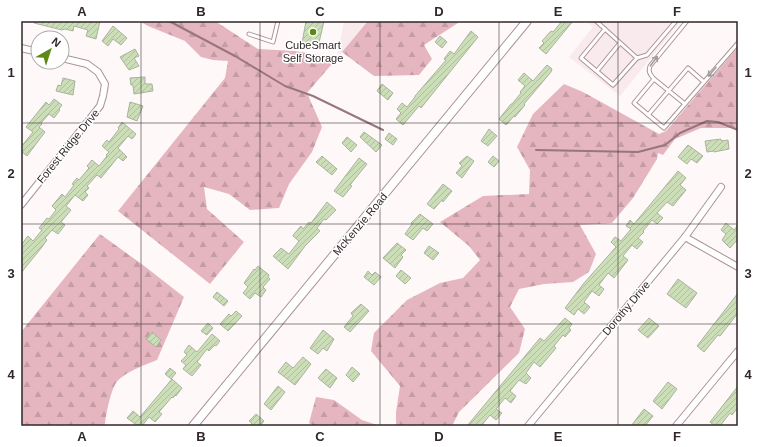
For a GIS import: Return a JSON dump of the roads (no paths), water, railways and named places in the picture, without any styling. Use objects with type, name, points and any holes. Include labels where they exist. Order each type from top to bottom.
[{"type":"street","name":"McKenzie Road","points":[[193,426],[527,21]]},
{"type":"street","name":"Forest Ridge Drive","points":[[21,205],[100,106],[104,96],[104,84],[98,72],[87,64],[70,60]]},
{"type":"street","name":"Dorothy Drive","points":[[528,426],[685,237],[722,187]]},
{"type":"street","points":[[685,237],[738,267]]},
{"type":"street","points":[[676,426],[738,351]]},
{"type":"lane","points":[[249,34],[273,42],[278,21]]},
{"type":"lane","points":[[596,21],[637,58]]},
{"type":"lane","points":[[605,29],[581,58],[613,85],[637,58],[647,55],[676,21]]},
{"type":"lane","points":[[685,104],[654,79],[649,73],[649,69],[687,21]]},
{"type":"lane","points":[[597,71],[620,43]]},
{"type":"lane","points":[[654,79],[634,103],[664,128],[738,43]]},
{"type":"lane","points":[[648,116],[688,68],[704,82]]},
{"type":"waterway","points":[[169,21],[235,56],[285,86],[313,96],[383,130]]},
{"type":"waterway","points":[[536,150],[638,152],[665,145],[680,133],[707,121],[718,122],[738,130]]},
{"type":"place","name":"CubeSmart Self Storage","points":[[313,32]]}]
